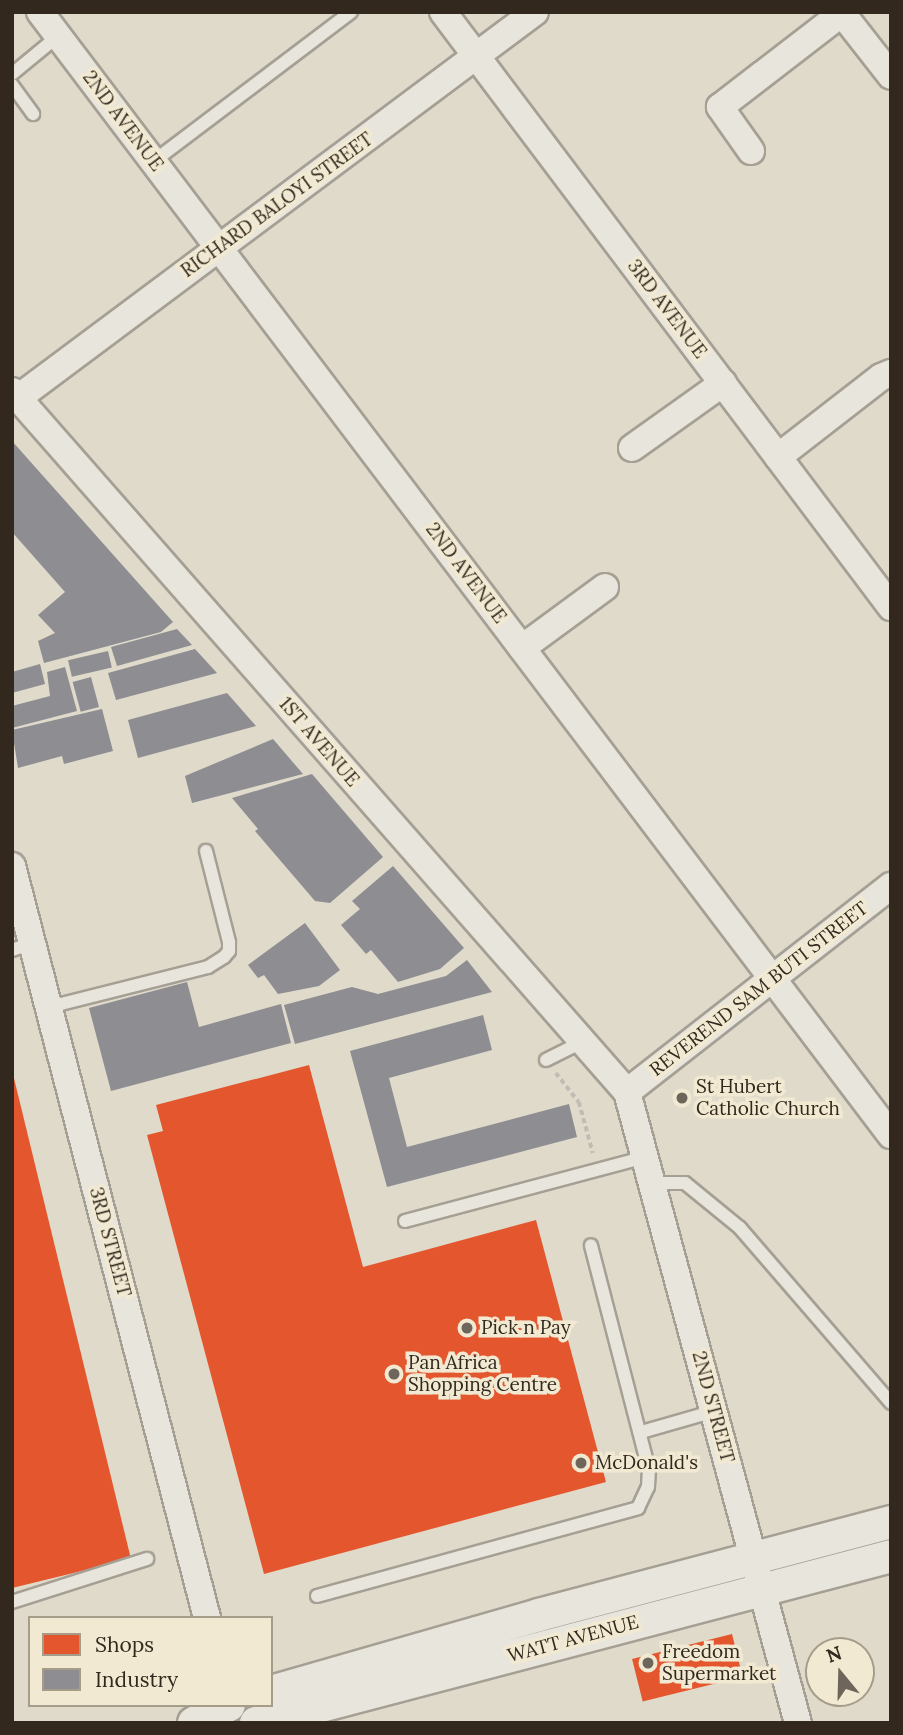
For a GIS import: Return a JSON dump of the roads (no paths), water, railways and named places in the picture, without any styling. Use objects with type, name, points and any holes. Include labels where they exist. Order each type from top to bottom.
[{"type":"street","name":"2ND AVENUE","points":[[40,12],[891,1135]]},
{"type":"street","name":"3RD AVENUE","points":[[443,12],[891,607]]},
{"type":"street","name":"RICHARD BALOYI STREET","points":[[15,394],[219,247],[535,12]]},
{"type":"street","points":[[751,151],[720,107],[842,13],[891,76]]},
{"type":"street","points":[[778,457],[881,377],[891,373]]},
{"type":"street","points":[[632,448],[723,383]]},
{"type":"street","name":"1ST AVENUE","points":[[15,394],[627,1092]]},
{"type":"street","points":[[522,648],[605,587]]},
{"type":"street","name":"3RD STREET","points":[[12,866],[22,946],[48,1007],[206,1616]]},
{"type":"street","name":"REVEREND SAM BUTI STREET","points":[[627,1092],[891,886]]},
{"type":"street","name":"2ND STREET","points":[[627,1092],[764,1589],[798,1723]]},
{"type":"street","name":"WATT AVENUE","points":[[273,1691],[754,1556],[891,1522]]},
{"type":"street","name":"WATT AVENUE","points":[[256,1723],[891,1556]]},
{"type":"street","points":[[194,1723],[225,1707]]},
{"type":"lane","points":[[154,161],[351,12]]},
{"type":"lane","points":[[12,74],[58,36]]},
{"type":"lane","points":[[12,85],[33,114]]},
{"type":"lane","points":[[48,1007],[208,967],[225,957],[229,951],[229,942],[206,851]]},
{"type":"lane","points":[[546,1060],[582,1042]]},
{"type":"lane","points":[[405,1220],[595,1169],[649,1170],[685,1184],[740,1228],[891,1404]]},
{"type":"lane","points":[[317,1596],[638,1508],[644,1500],[649,1479],[641,1432],[591,1245]]},
{"type":"lane","points":[[641,1432],[714,1411]]},
{"type":"lane","points":[[12,1602],[147,1559]]},
{"type":"place","name":"St Hubert Catholic Church","points":[[682,1098]]},
{"type":"place","name":"Pick n Pay","points":[[467,1328]]},
{"type":"place","name":"Pan Africa Shopping Centre","points":[[394,1374]]},
{"type":"place","name":"McDonald's","points":[[581,1463]]},
{"type":"place","name":"Freedom Supermarket","points":[[648,1663]]}]
